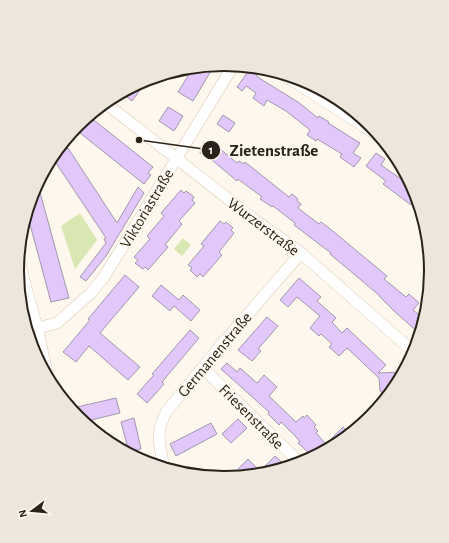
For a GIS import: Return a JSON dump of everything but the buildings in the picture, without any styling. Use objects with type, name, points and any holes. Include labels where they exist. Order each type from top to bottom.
[{"type":"street","name":"Viktoriastraße","points":[[37,328],[57,323],[91,293],[104,277],[230,71]]},
{"type":"street","points":[[322,97],[356,120]]},
{"type":"street","name":"Wurzerstraße","points":[[110,107],[301,253],[410,348]]},
{"type":"street","name":"Germanenstraße","points":[[163,462],[158,432],[167,411],[301,253]]},
{"type":"street","points":[[24,280],[44,357]]},
{"type":"street","name":"Friesenstraße","points":[[203,368],[296,459]]},
{"type":"green space","points":[[80,213],[97,240],[75,269],[61,226]]},
{"type":"green space","points":[[183,238],[191,245],[182,256],[174,249]]},
{"type":"place","name":"Zietenstraße","points":[[139,140]]}]
